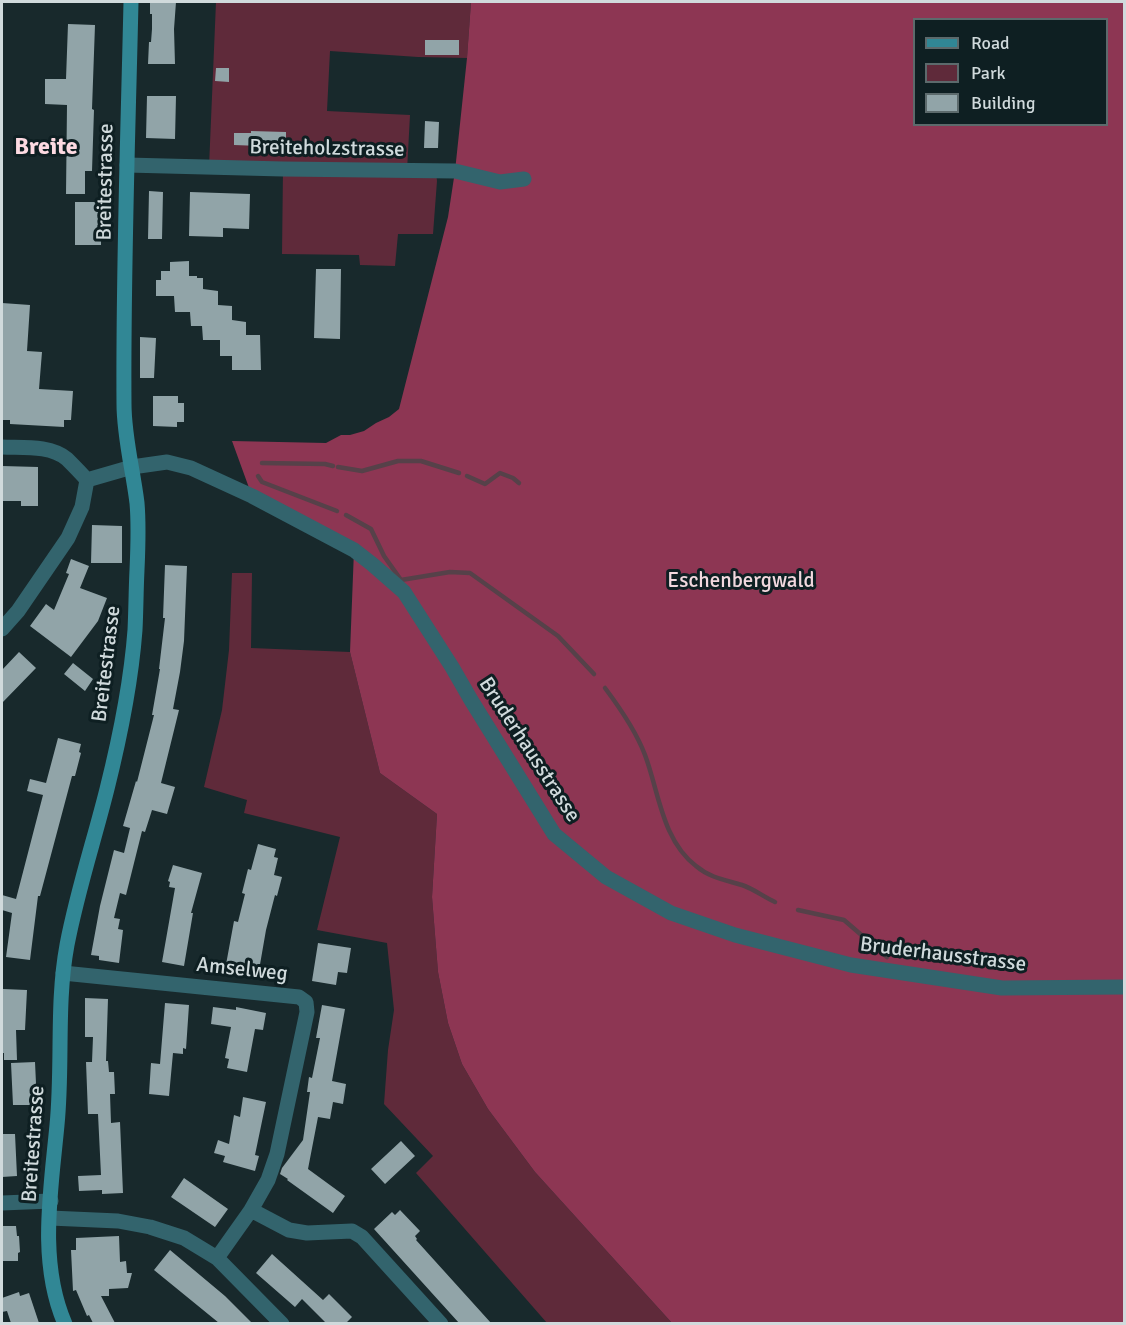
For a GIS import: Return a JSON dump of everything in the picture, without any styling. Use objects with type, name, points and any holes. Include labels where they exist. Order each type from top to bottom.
[{"type":"main road","name":"Breitestrasse","points":[[65,1323],[50,1271],[50,1218],[59,1107],[60,1006],[63,973],[73,914],[108,786],[124,716],[135,629],[138,508],[124,409],[131,2]]},
{"type":"street","name":"Breiteholzstrasse","points":[[127,165],[455,171],[500,182],[524,179]]},
{"type":"street","points":[[2,447],[43,449],[55,452],[66,458],[87,480],[82,507],[68,538],[18,610],[2,628]]},
{"type":"street","name":"Bruderhausstrasse","points":[[87,480],[132,467],[167,462],[191,468],[252,496],[354,550],[404,592],[554,834],[606,877],[671,913],[735,935],[851,965],[1002,988],[1125,987]]},
{"type":"street","name":"Amselweg","points":[[63,973],[299,997],[306,1002],[307,1012],[277,1154],[268,1180],[251,1210]]},
{"type":"street","points":[[2,1203],[51,1202]]},
{"type":"street","points":[[217,1258],[251,1210],[290,1230],[308,1233],[352,1231],[362,1237],[441,1323]]},
{"type":"street","points":[[50,1218],[118,1221],[150,1227],[184,1238],[217,1258],[282,1323]]},
{"type":"green space","points":[[216,2],[471,2],[467,58],[330,51],[327,111],[410,115],[407,171],[436,172],[433,234],[398,234],[395,266],[360,265],[359,255],[282,254],[283,169],[209,167]]},
{"type":"green space","name":"Eschenbergwald","points":[[471,2],[1124,2],[1124,1323],[672,1323],[535,1172],[488,1109],[462,1064],[448,1023],[438,972],[432,897],[437,814],[380,773],[350,652],[354,550],[252,496],[232,441],[326,443],[341,435],[364,431],[399,409],[448,217],[455,171]]},
{"type":"green space","points":[[232,573],[252,573],[251,648],[350,652],[380,773],[437,814],[432,897],[438,972],[448,1023],[462,1064],[488,1109],[535,1172],[672,1323],[547,1323],[416,1173],[433,1156],[384,1104],[394,1010],[387,943],[317,930],[340,837],[244,813],[247,800],[204,787],[222,710],[229,650]]},
{"type":"building","points":[[150,2],[176,2],[175,64],[148,64],[152,29]]},
{"type":"building","points":[[68,24],[95,25],[92,171],[85,171],[85,194],[66,194],[67,105],[45,104],[45,79],[66,79]]},
{"type":"building","points":[[425,40],[459,40],[459,55],[425,55]]},
{"type":"building","points":[[216,68],[229,68],[229,82],[215,81]]},
{"type":"building","points":[[147,96],[176,96],[175,139],[146,138]]},
{"type":"building","points":[[425,121],[439,122],[438,148],[424,148]]},
{"type":"building","points":[[251,131],[286,132],[286,147],[234,145],[234,133],[251,133]]},
{"type":"building","points":[[149,191],[163,192],[162,239],[148,239]]},
{"type":"building","points":[[190,192],[250,194],[249,229],[223,228],[223,237],[189,236]]},
{"type":"building","points":[[75,202],[101,202],[101,245],[75,245]]},
{"type":"building","points":[[189,261],[189,276],[203,278],[203,289],[218,291],[218,305],[232,306],[232,320],[246,322],[246,335],[260,335],[261,370],[232,370],[232,356],[220,356],[220,340],[203,340],[202,326],[191,326],[190,312],[175,312],[174,296],[156,296],[156,280],[161,280],[161,271],[170,271],[170,262]]},
{"type":"building","points":[[316,269],[341,269],[340,339],[314,338]]},
{"type":"building","points":[[2,303],[30,305],[27,351],[42,352],[39,389],[73,391],[71,420],[64,420],[64,427],[10,424],[10,420],[2,420]]},
{"type":"building","points":[[140,337],[156,338],[154,378],[140,378]]},
{"type":"building","points":[[153,396],[178,396],[178,403],[184,403],[184,422],[177,422],[177,427],[153,426]]},
{"type":"building","points":[[2,466],[38,467],[38,506],[21,506],[21,501],[2,501]]},
{"type":"building","points":[[92,525],[122,526],[122,563],[91,563]]},
{"type":"building","points":[[71,559],[89,566],[80,588],[107,598],[98,621],[71,657],[30,626],[46,604],[54,610],[69,574],[66,573]]},
{"type":"building","points":[[165,565],[187,566],[184,641],[173,709],[179,710],[161,783],[175,787],[167,814],[152,810],[145,832],[142,831],[126,895],[120,893],[114,918],[120,919],[118,929],[123,930],[119,963],[99,960],[99,956],[91,955],[114,850],[124,853],[130,828],[123,826],[154,715],[152,715],[160,669],[165,618],[163,618]]},
{"type":"building","points":[[19,652],[36,668],[2,703],[2,670]]},
{"type":"building","points":[[73,663],[93,679],[85,691],[64,674]]},
{"type":"building","points":[[58,738],[81,744],[79,752],[81,753],[75,776],[72,776],[40,896],[38,896],[30,960],[6,957],[12,913],[2,910],[2,895],[16,899],[43,795],[27,791],[30,779],[46,783]]},
{"type":"building","points":[[258,844],[276,849],[274,857],[278,858],[274,875],[282,877],[266,930],[258,976],[225,970],[234,921],[238,922],[248,869],[251,870]]},
{"type":"building","points":[[173,865],[202,873],[191,913],[193,913],[184,966],[162,962],[175,888],[169,887],[170,882],[168,881]]},
{"type":"building","points":[[318,943],[351,948],[347,973],[338,972],[336,985],[312,981]]},
{"type":"building","points":[[3,989],[27,990],[25,1030],[16,1030],[17,1060],[4,1060],[4,1053],[2,1053]]},
{"type":"building","points":[[85,998],[108,999],[106,1061],[108,1061],[109,1072],[114,1072],[115,1094],[110,1094],[111,1123],[120,1122],[123,1193],[102,1194],[102,1190],[79,1191],[78,1176],[101,1175],[98,1114],[88,1114],[86,1062],[92,1062],[93,1037],[85,1037]]},
{"type":"building","points":[[165,1003],[189,1005],[186,1049],[183,1048],[183,1054],[173,1053],[169,1096],[149,1094],[151,1063],[160,1064]]},
{"type":"building","points":[[322,1005],[345,1009],[332,1081],[346,1084],[343,1104],[333,1102],[330,1119],[318,1117],[308,1169],[345,1196],[333,1213],[280,1174],[303,1140],[310,1092],[307,1092],[309,1077],[312,1078],[320,1038],[316,1038]]},
{"type":"building","points":[[213,1007],[236,1010],[236,1007],[266,1013],[263,1030],[255,1029],[247,1072],[227,1068],[229,1059],[225,1058],[231,1027],[211,1024]]},
{"type":"building","points":[[35,1062],[37,1105],[13,1105],[11,1063]]},
{"type":"building","points":[[243,1097],[266,1102],[255,1155],[259,1156],[255,1171],[223,1162],[225,1156],[214,1153],[218,1140],[229,1144],[234,1115],[240,1117]]},
{"type":"building","points":[[2,1134],[15,1134],[17,1176],[2,1177]]},
{"type":"building","points":[[401,1141],[415,1156],[385,1184],[371,1169]]},
{"type":"building","points":[[184,1178],[228,1209],[215,1227],[171,1197]]},
{"type":"building","points":[[400,1210],[420,1231],[415,1236],[416,1240],[491,1323],[459,1323],[374,1229],[392,1212],[395,1215]]},
{"type":"building","points":[[2,1226],[16,1226],[20,1252],[18,1261],[2,1261]]},
{"type":"building","points":[[119,1236],[120,1262],[126,1261],[127,1273],[132,1273],[128,1288],[109,1289],[109,1296],[101,1296],[115,1323],[93,1323],[89,1315],[87,1316],[76,1290],[73,1291],[71,1250],[76,1250],[76,1238]]},
{"type":"building","points":[[170,1250],[225,1296],[252,1323],[219,1323],[154,1270]]},
{"type":"building","points":[[272,1254],[323,1300],[329,1294],[352,1317],[346,1323],[326,1323],[302,1299],[295,1307],[256,1273]]},
{"type":"building","points":[[19,1292],[20,1296],[29,1293],[39,1323],[11,1323],[7,1311],[2,1312],[2,1298]]},
{"type":"waterway","points":[[338,467],[362,471],[398,461],[421,461],[459,473]]},
{"type":"waterway","points":[[262,463],[333,466]]},
{"type":"waterway","points":[[467,476],[485,484],[500,473],[519,483]]},
{"type":"waterway","points":[[258,476],[262,482],[337,511]]},
{"type":"waterway","points":[[346,515],[371,529],[384,556],[401,580],[450,572],[470,573],[558,636],[594,674]]},
{"type":"waterway","points":[[605,688],[637,737],[650,769],[663,815],[676,843],[685,855],[707,873],[746,887],[775,902]]},
{"type":"waterway","points":[[798,910],[844,920],[887,957]]},
{"type":"district","name":"Breite","points":[[46,148]]}]
